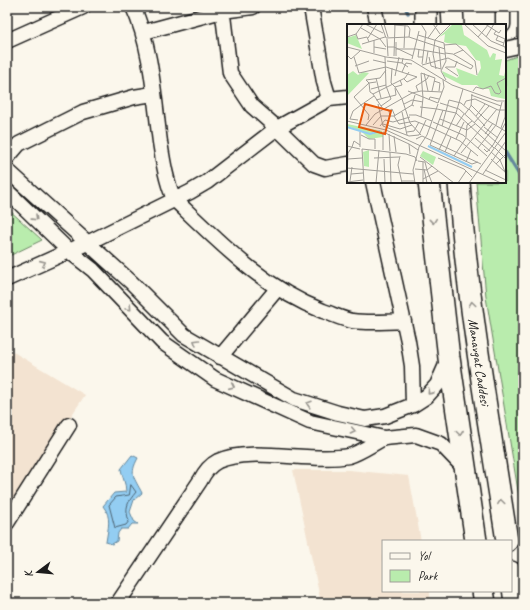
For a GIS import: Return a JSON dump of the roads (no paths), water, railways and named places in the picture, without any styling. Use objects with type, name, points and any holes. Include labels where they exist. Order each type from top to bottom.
[{"type":"highway","points":[[426,7],[426,24]]},
{"type":"highway","name":"Manavgat Caddesi","points":[[429,183],[449,358],[476,540]]},
{"type":"highway","name":"Manavgat Caddesi","points":[[459,183],[461,221],[506,540]]},
{"type":"highway","points":[[512,580],[515,603]]},
{"type":"highway","points":[[483,592],[485,603]]},
{"type":"street","points":[[7,41],[83,7]]},
{"type":"street","points":[[133,7],[144,32],[166,174],[174,199],[237,259],[278,289],[308,305],[351,321],[374,323],[404,321]]},
{"type":"street","points":[[144,32],[222,9],[253,7]]},
{"type":"street","points":[[311,7],[324,82],[329,99]]},
{"type":"street","points":[[374,7],[378,24]]},
{"type":"street","points":[[503,7],[503,24]]},
{"type":"street","points":[[222,9],[230,74],[252,106],[314,164],[325,168],[347,164]]},
{"type":"street","points":[[506,49],[523,45]]},
{"type":"street","points":[[7,158],[19,144],[83,112],[134,97],[153,94]]},
{"type":"street","points":[[7,279],[87,243],[207,182],[277,128],[329,99],[347,97]]},
{"type":"street","points":[[7,170],[131,282],[184,335],[294,399],[338,413],[365,419],[385,416],[413,405],[427,396],[436,385],[449,358]]},
{"type":"street","points":[[372,183],[404,321],[412,366],[413,405]]},
{"type":"street","points":[[7,191],[69,251],[93,270],[162,342],[215,379],[310,422],[384,438],[416,435],[441,444],[465,469]]},
{"type":"street","points":[[220,357],[278,289]]},
{"type":"street","points":[[7,523],[69,425]]},
{"type":"street","points":[[118,603],[200,480],[207,470],[217,461],[234,456],[318,458],[350,456],[384,438]]},
{"type":"water","points":[[132,455],[138,458],[133,472],[142,493],[134,500],[130,512],[134,521],[138,524],[132,524],[128,529],[121,529],[118,533],[117,541],[112,544],[106,542],[108,514],[103,506],[114,493],[126,492],[121,469]]},
{"type":"waterway","points":[[405,7],[408,13]]},
{"type":"waterway","points":[[506,154],[523,181]]}]
